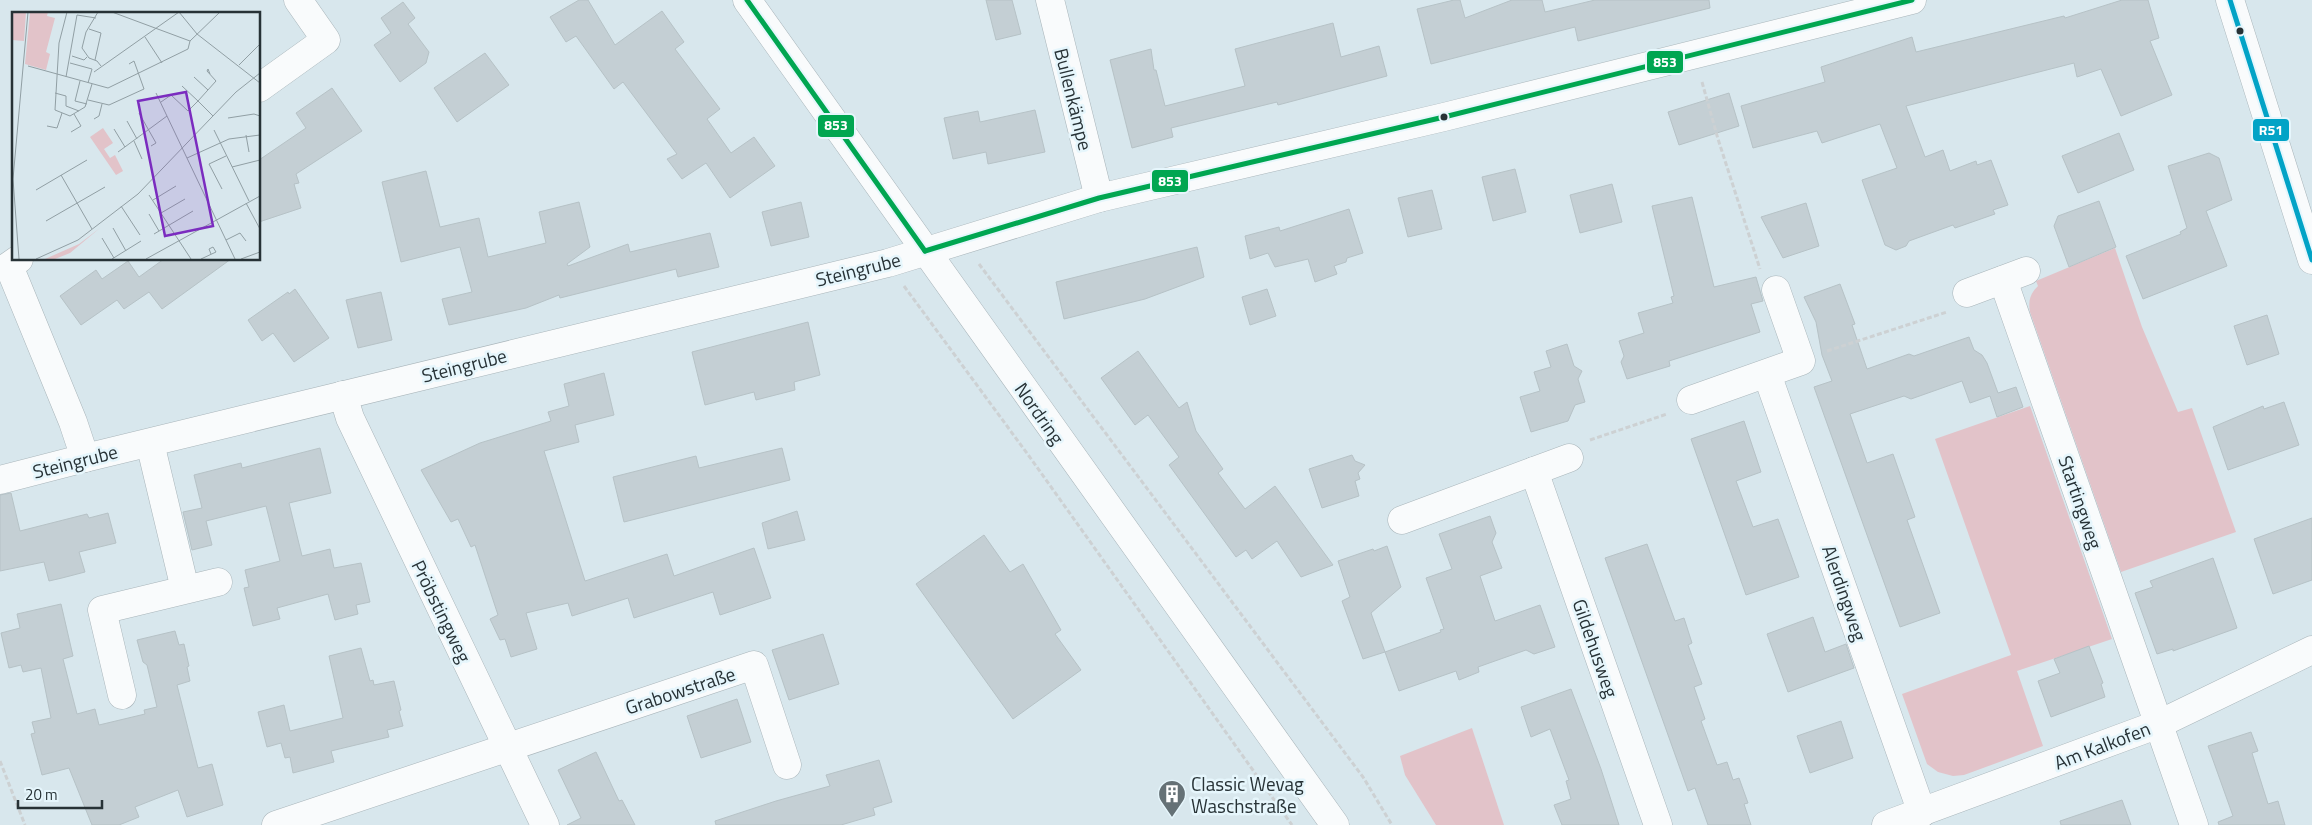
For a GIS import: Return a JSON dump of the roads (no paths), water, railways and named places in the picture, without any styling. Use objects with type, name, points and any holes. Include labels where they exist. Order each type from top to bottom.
[{"type":"street","points":[[260,87],[326,40],[298,0]]},
{"type":"street","name":"Nordring","points":[[747,0],[924,251],[1335,825]]},
{"type":"street","name":"Bullenkämpe","points":[[1050,0],[1099,198]]},
{"type":"street","name":"Steingrube","points":[[0,480],[888,263],[960,239],[1099,198],[1444,117],[1912,0]]},
{"type":"street","points":[[2230,0],[2312,260]]},
{"type":"street","points":[[18,260],[9,266],[73,422],[85,458]]},
{"type":"street","name":"Startingweg","points":[[1966,293],[2015,275],[2159,724],[2194,825]]},
{"type":"street","points":[[1692,400],[1801,361],[1776,290]]},
{"type":"street","name":"Alerdingweg","points":[[1767,374],[1922,813]]},
{"type":"street","name":"Pröbstingweg","points":[[344,395],[350,418],[545,825]]},
{"type":"street","points":[[150,442],[185,589]]},
{"type":"street","points":[[1402,520],[1570,458]]},
{"type":"street","name":"Gildehusweg","points":[[1534,471],[1658,825]]},
{"type":"street","points":[[122,695],[102,610],[218,582]]},
{"type":"street","name":"Am Kalkofen","points":[[1886,825],[2159,724],[2312,650]]},
{"type":"street","name":"Grabowstraße","points":[[508,746],[754,666],[787,765]]},
{"type":"street","points":[[276,825],[508,746]]},
{"type":"place","name":"Classic Wevag Waschstraße","points":[[1172,818]]}]
